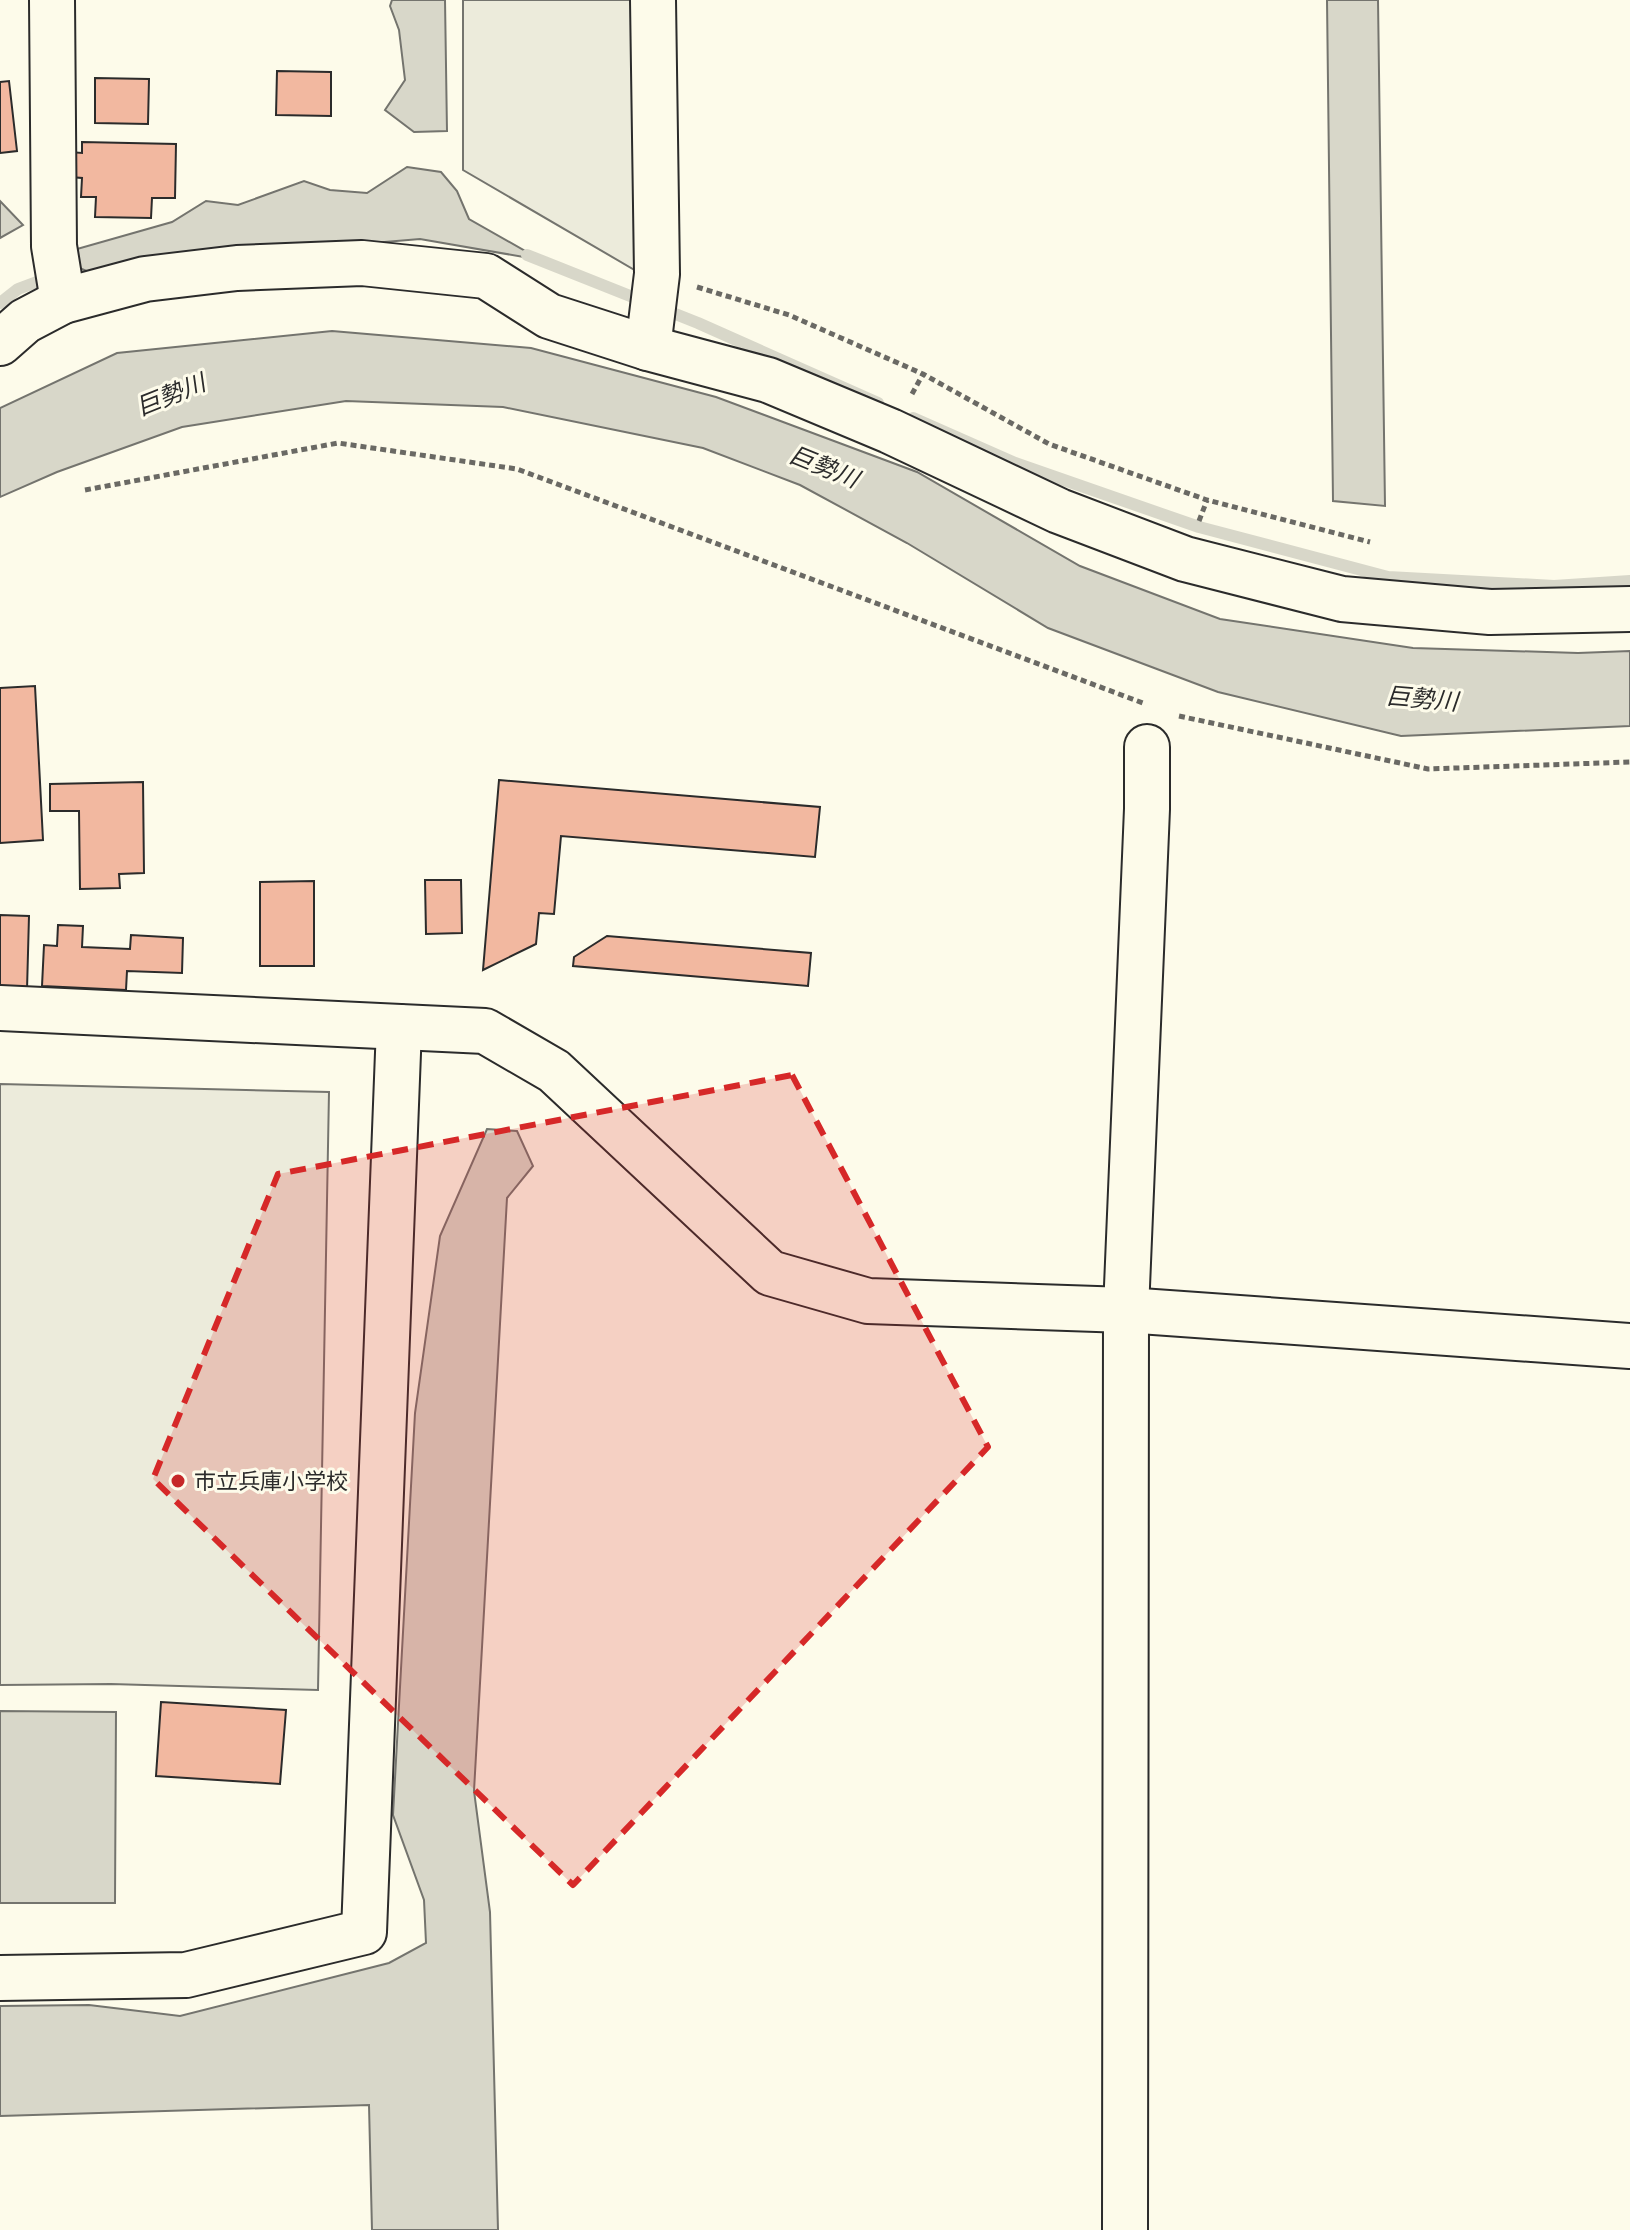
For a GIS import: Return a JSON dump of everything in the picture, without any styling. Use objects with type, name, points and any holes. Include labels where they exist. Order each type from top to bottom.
[{"type":"street","points":[[52,0],[54,246],[63,301]]},
{"type":"street","points":[[648,348],[657,274],[653,0]]},
{"type":"street","points":[[0,343],[25,321],[63,301],[145,279],[237,268],[362,263],[486,276],[549,316],[648,348],[768,380],[890,431],[1059,511],[1185,559],[1342,599],[1490,612],[1630,609]]},
{"type":"street","points":[[1125,2230],[1126,1310],[1147,809],[1159,723]]},
{"type":"street","points":[[0,1008],[485,1031],[554,1071],[770,1273],[868,1301],[1126,1310],[1630,1346]]},
{"type":"street","points":[[0,1978],[186,1975],[364,1932],[399,1027]]},
{"type":"path","points":[[657,274],[789,315],[923,374],[1049,444],[1207,500],[1370,542]]},
{"type":"path","points":[[85,490],[338,443],[517,469],[1159,723],[1187,719],[1428,769],[1630,762]]},
{"type":"highlighted area","points":[[792,1075],[988,1447],[573,1885],[153,1479],[278,1174]]},
{"type":"shaded area","points":[[463,0],[637,0],[638,272],[463,170]]},
{"type":"shaded area","name":"市立兵庫小学校","points":[[0,1084],[329,1092],[318,1690],[111,1684],[0,1685]]},
{"type":"water","points":[[392,0],[445,0],[447,131],[414,132],[385,110],[405,80],[399,30],[390,6]]},
{"type":"water","points":[[1327,0],[1378,0],[1385,506],[1333,501]]},
{"type":"water","points":[[407,167],[441,172],[457,191],[469,219],[541,260],[420,239],[126,264],[89,272],[77,267],[77,249],[172,222],[206,201],[238,205],[304,181],[330,190],[367,193]]},
{"type":"water","points":[[0,201],[23,225],[0,238]]},
{"type":"water","name":"巨勢川","points":[[332,331],[531,348],[716,397],[917,472],[1080,566],[1220,619],[1413,648],[1578,653],[1630,651],[1630,726],[1401,736],[1218,692],[1048,628],[907,543],[800,485],[703,448],[503,407],[346,401],[182,427],[57,472],[0,497],[0,408],[117,353]]},
{"type":"water","points":[[487,1129],[517,1131],[533,1166],[507,1198],[474,1791],[490,1912],[498,2230],[372,2230],[369,2105],[0,2116],[0,2006],[89,2005],[180,2016],[389,1963],[426,1943],[424,1900],[393,1815],[415,1413],[440,1236]]},
{"type":"water","points":[[0,1711],[116,1712],[115,1903],[0,1903]]},
{"type":"building","points":[[277,71],[331,72],[331,116],[276,115]]},
{"type":"building","points":[[95,78],[149,79],[148,124],[95,123]]},
{"type":"building","points":[[9,81],[17,151],[0,153],[0,82]]},
{"type":"building","points":[[82,142],[176,144],[175,198],[152,198],[151,218],[95,217],[96,197],[81,197],[82,178],[70,177],[70,152],[82,153]]},
{"type":"building","points":[[35,686],[43,840],[0,843],[0,688]]},
{"type":"building","points":[[499,780],[820,807],[815,857],[561,836],[554,914],[539,913],[536,944],[483,970]]},
{"type":"building","points":[[143,782],[144,873],[119,874],[120,888],[80,889],[79,811],[50,811],[50,784]]},
{"type":"building","points":[[425,880],[461,880],[462,933],[426,934]]},
{"type":"building","points":[[314,881],[314,966],[260,966],[260,882]]},
{"type":"building","points":[[0,915],[29,916],[27,990],[0,989]]},
{"type":"building","points":[[58,925],[83,926],[82,947],[130,949],[131,935],[183,938],[182,973],[127,971],[126,990],[42,986],[44,945],[57,946]]},
{"type":"building","points":[[607,936],[811,953],[808,986],[573,966],[574,957]]},
{"type":"building","points":[[161,1702],[286,1710],[280,1784],[156,1776]]},
{"type":"waterway","points":[[527,255],[698,323],[878,403]]},
{"type":"waterway","points":[[0,303],[18,289],[50,277]]},
{"type":"waterway","points":[[913,418],[1015,463],[1199,527],[1388,577],[1554,586],[1630,581]]},
{"type":"place","name":"市立兵庫小学校","points":[[178,1481]]}]
